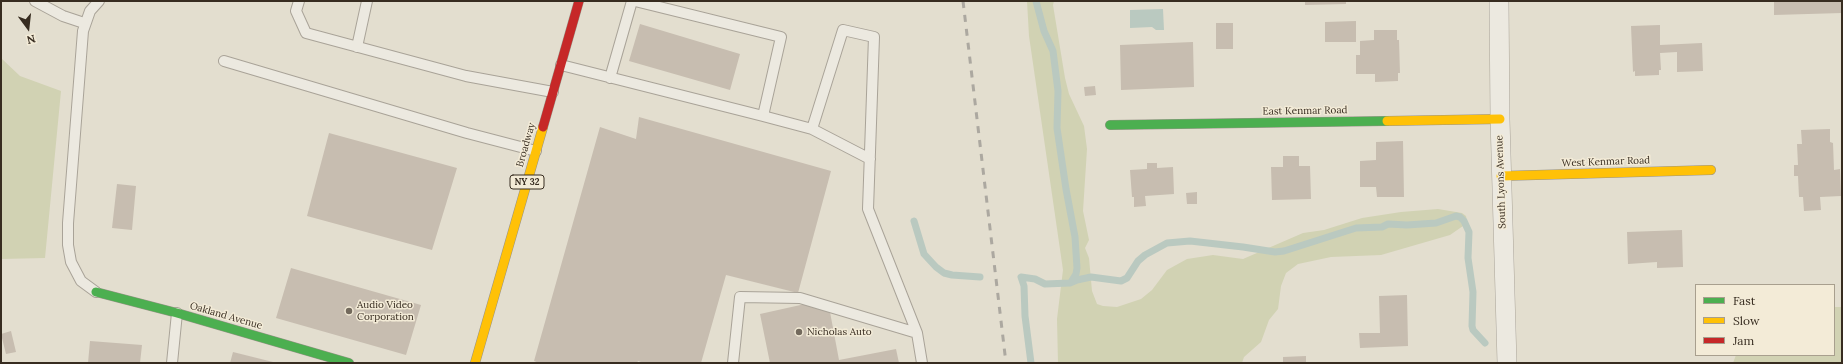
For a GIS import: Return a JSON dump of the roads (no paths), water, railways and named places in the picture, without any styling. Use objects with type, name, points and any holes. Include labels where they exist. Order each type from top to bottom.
[{"type":"street","name":"Broadway","points":[[475,363],[579,1]]},
{"type":"street","name":"South Lyons Avenue","points":[[1499,1],[1501,176],[1507,363]]},
{"type":"street","name":"East Kenmar Road","points":[[1110,125],[1500,119]]},
{"type":"street","name":"West Kenmar Road","points":[[1501,176],[1711,170]]},
{"type":"street","name":"Oakland Avenue","points":[[96,292],[177,313],[349,363]]},
{"type":"lane","points":[[36,1],[63,16],[84,23]]},
{"type":"lane","points":[[96,292],[88,287],[77,275],[71,262],[68,245],[84,23],[90,11],[100,1]]},
{"type":"lane","points":[[299,1],[296,11],[306,33],[466,76],[553,92]]},
{"type":"lane","points":[[357,47],[367,1]]},
{"type":"lane","points":[[610,78],[632,1]]},
{"type":"lane","points":[[635,1],[781,37],[763,116]]},
{"type":"lane","points":[[812,129],[843,30],[874,37],[868,209],[917,333],[922,363]]},
{"type":"lane","points":[[224,61],[460,131],[536,151]]},
{"type":"lane","points":[[561,65],[812,129],[870,159]]},
{"type":"lane","points":[[733,363],[740,297],[800,298],[917,333]]},
{"type":"lane","points":[[172,363],[177,313]]},
{"type":"waterway","points":[[1036,1],[1044,31],[1053,51],[1058,91],[1057,128],[1075,237],[1077,268],[1076,274],[1071,282]]},
{"type":"waterway","points":[[1031,363],[1025,316],[1024,286],[1021,277],[1035,279],[1045,284],[1070,283],[1091,277],[1121,281],[1127,278],[1138,261],[1145,255],[1167,243],[1190,241],[1275,252],[1284,251],[1356,228],[1382,227],[1388,224],[1407,225],[1436,223],[1456,216],[1460,217],[1464,221],[1469,232],[1468,258],[1473,292],[1472,326],[1473,330],[1485,343]]},
{"type":"waterway","points":[[914,221],[924,254],[936,267],[944,273],[952,275],[980,277]]},
{"type":"railway","points":[[963,1],[1006,363]]},
{"type":"place","name":"Audio Video Corporation","points":[[349,311]]},
{"type":"place","name":"Nicholas Auto","points":[[799,332]]}]
